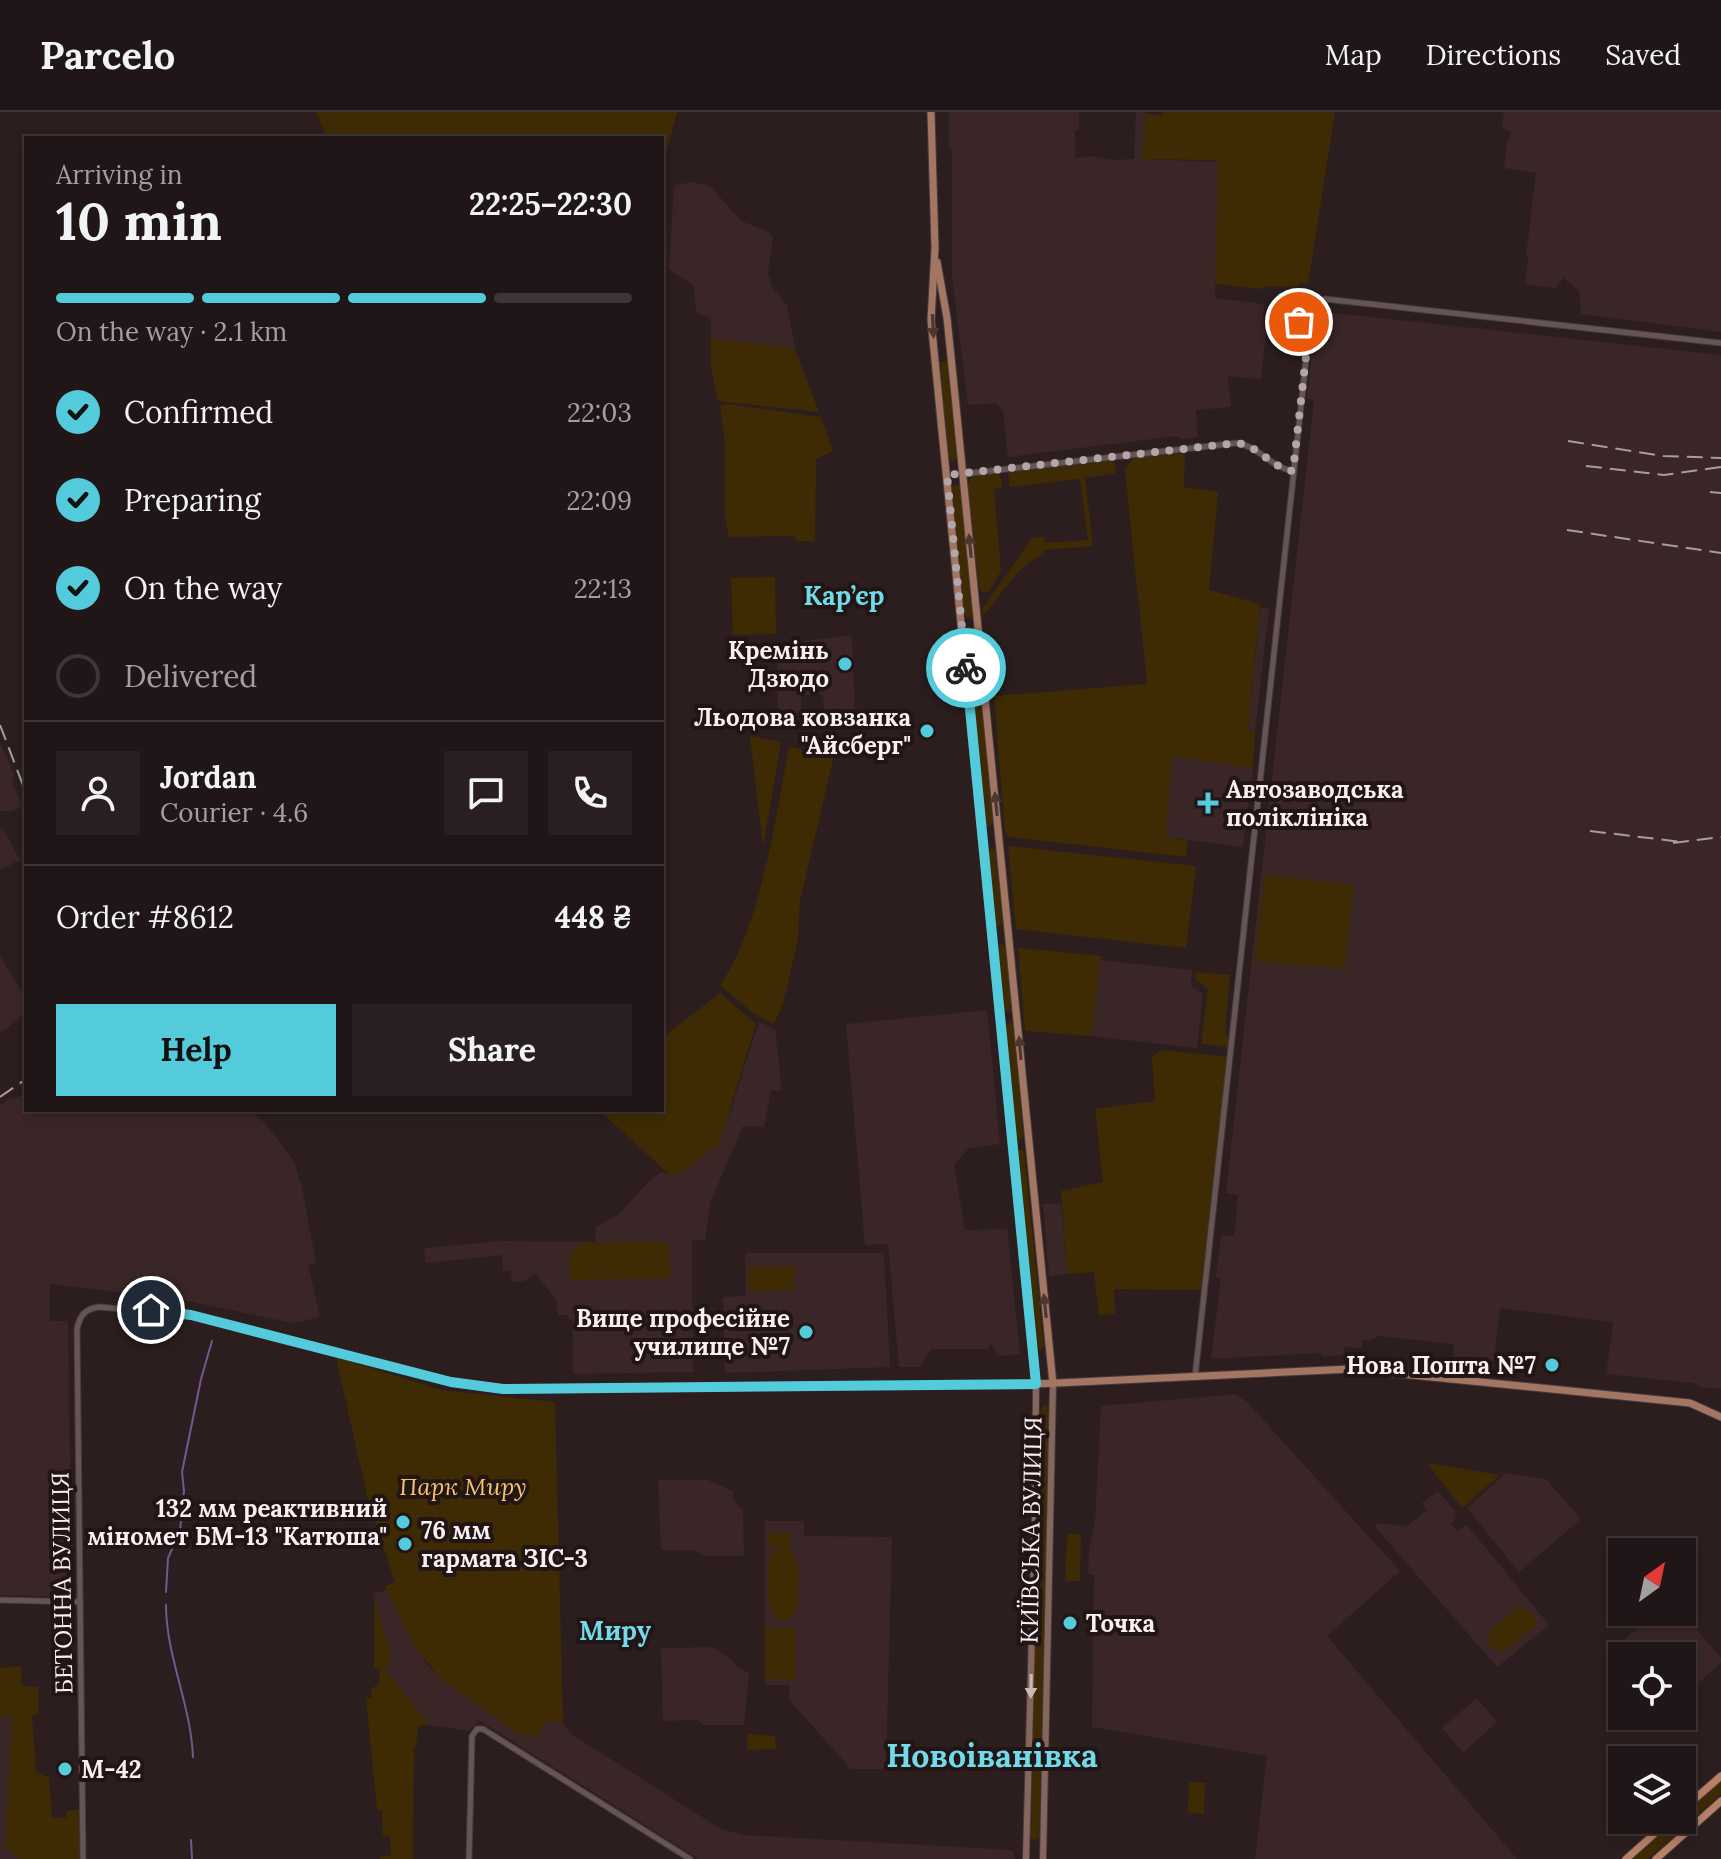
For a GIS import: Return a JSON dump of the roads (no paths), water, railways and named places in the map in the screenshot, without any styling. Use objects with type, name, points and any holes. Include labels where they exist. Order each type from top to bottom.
[{"type":"highway","points":[[1696,1798],[1721,1776]]},
{"type":"highway","points":[[1656,1859],[1721,1801]]},
{"type":"highway","points":[[1626,1859],[1654,1834]]},
{"type":"main road","name":"КИЇВСЬКА ВУЛИЦЯ","points":[[931,112],[935,248],[931,320],[1036,1384],[1026,1859]]},
{"type":"main road","name":"КИЇВСЬКА ВУЛИЦЯ","points":[[935,248],[947,318],[1053,1384],[1043,1859]]},
{"type":"main road","points":[[947,475],[963,474]]},
{"type":"main road","points":[[962,624],[977,623]]},
{"type":"main road","points":[[983,843],[1000,842]]},
{"type":"main road","points":[[992,939],[1008,938]]},
{"type":"main road","points":[[1001,1020],[1017,1018]]},
{"type":"main road","points":[[1012,1145],[1029,1144]]},
{"type":"main road","points":[[1036,1384],[1351,1369],[1690,1403],[1721,1417]]},
{"type":"main road","points":[[1027,1845],[1043,1846]]},
{"type":"street","points":[[1195,1377],[1278,637],[1293,471],[1315,301],[1325,299],[1721,343]]},
{"type":"street","points":[[1306,356],[1294,334],[1299,322],[1311,316]]},
{"type":"street","points":[[1299,322],[1304,321],[1310,326]]},
{"type":"street","points":[[963,474],[1237,443],[1253,447],[1277,466],[1293,471]]},
{"type":"street","name":"БЕТОННА ВУЛИЦЯ","points":[[83,1859],[77,1329],[79,1319],[87,1310],[105,1307],[191,1315],[451,1382],[503,1389],[1036,1384]]},
{"type":"street","points":[[0,1600],[80,1602]]},
{"type":"street","points":[[469,1859],[471,1749],[472,1736],[477,1729],[488,1731],[690,1859]]},
{"type":"waterway","points":[[166,1592],[168,1558],[180,1531],[184,1491],[182,1472],[212,1341]]},
{"type":"waterway","points":[[166,1605],[170,1643],[188,1718],[193,1757]]},
{"type":"waterway","points":[[191,1840],[192,1859]]},
{"type":"railway","points":[[1568,441],[1663,456],[1721,458]]},
{"type":"railway","points":[[1586,466],[1664,475],[1721,467]]},
{"type":"railway","points":[[1710,492],[1721,493]]},
{"type":"railway","points":[[1567,530],[1721,553]]},
{"type":"railway","points":[[0,725],[24,788]]},
{"type":"railway","points":[[1590,831],[1682,842]]},
{"type":"railway","points":[[1673,843],[1721,837]]},
{"type":"railway","points":[[0,1097],[24,1080]]},
{"type":"place","name":"Кремінь Дзюдо","points":[[845,664]]},
{"type":"place","name":"Льодова ковзанка \"Айсберг\"","points":[[927,731]]},
{"type":"place","name":"Автозаводська поліклініка","points":[[1208,803]]},
{"type":"place","name":"Вище професійне училище №7","points":[[806,1332]]},
{"type":"place","name":"Нова Пошта №7","points":[[1552,1365]]},
{"type":"place","name":"132 мм реактивний міномет БМ-13 \"Катюша\"","points":[[403,1522]]},
{"type":"place","name":"76 мм гармата ЗІС-3","points":[[405,1544]]},
{"type":"place","name":"Точка","points":[[1070,1623]]},
{"type":"place","name":"М-42","points":[[65,1769]]},
{"type":"district","name":"Кар’єр","points":[[844,595]]},
{"type":"district","name":"Миру","points":[[615,1630]]},
{"type":"district","name":"Новоіванівка","points":[[992,1755]]},
{"type":"park label","name":"Парк Миру","points":[[463,1486]]}]
